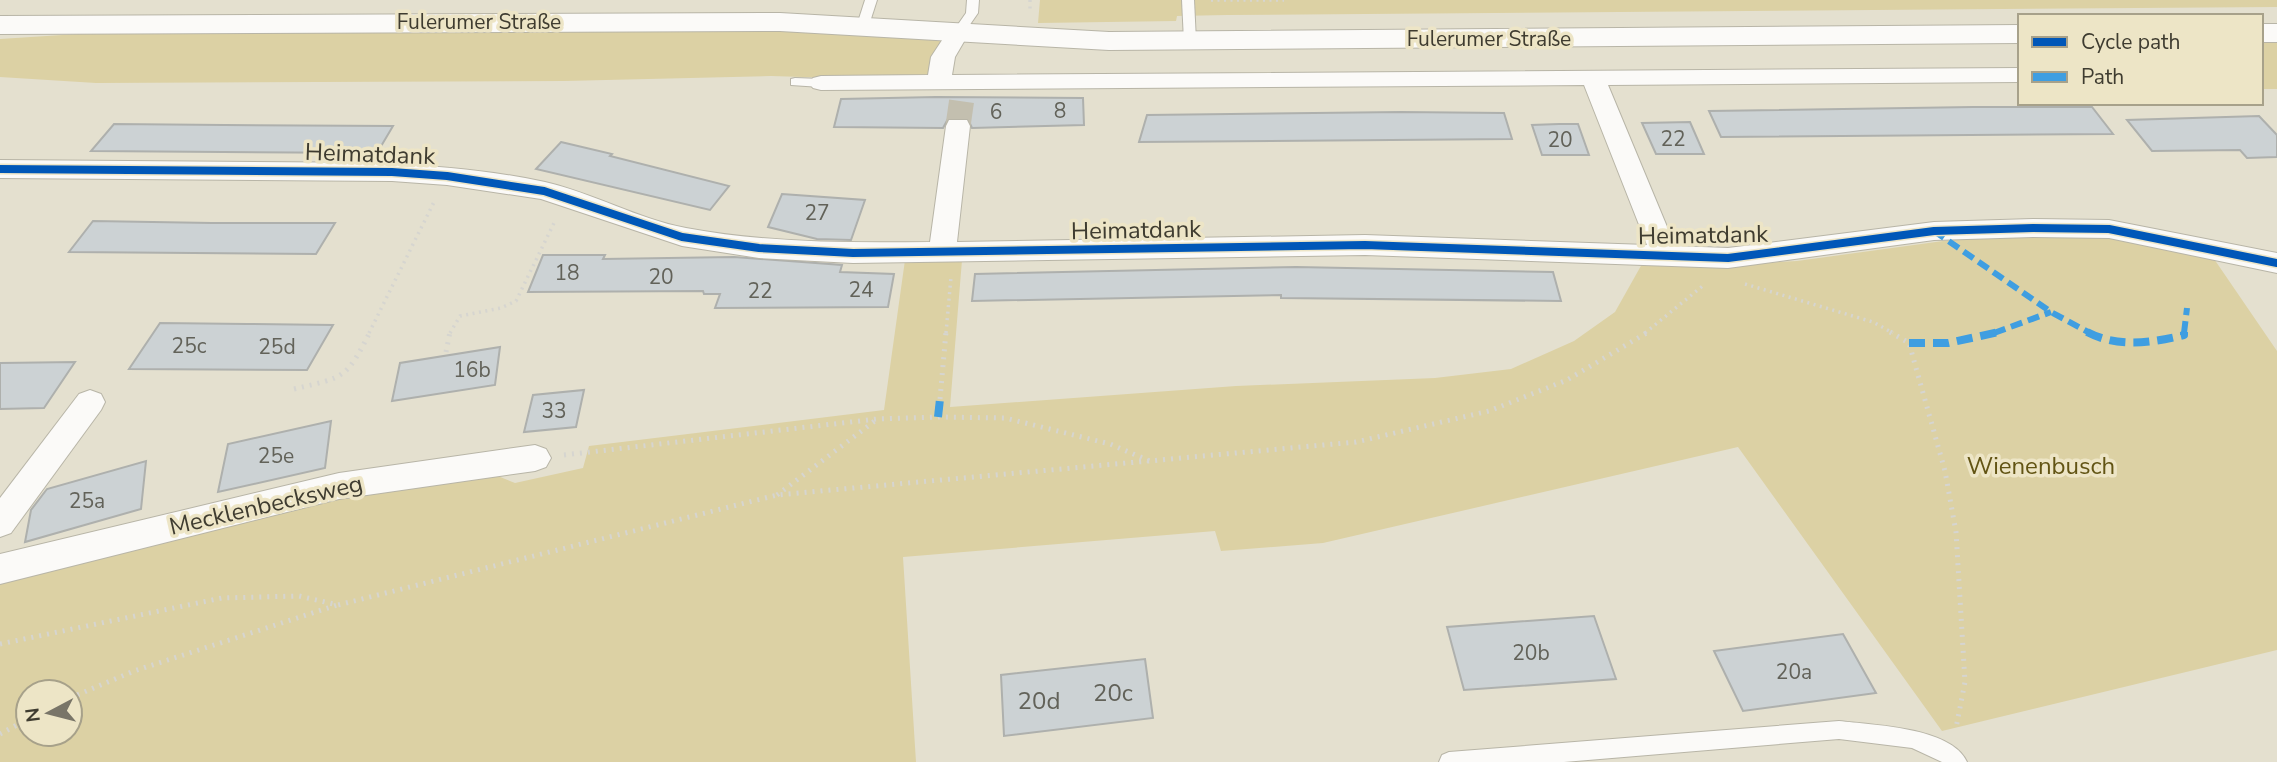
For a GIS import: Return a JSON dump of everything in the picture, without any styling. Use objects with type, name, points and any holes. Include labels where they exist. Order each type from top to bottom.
[{"type":"main road","name":"Fulerumer Straße","points":[[0,25],[675,22],[867,12],[958,33],[1060,40],[2018,34]]},
{"type":"street","points":[[955,88],[943,57],[958,33]]},
{"type":"street","name":"Fulerumer Straße","points":[[821,83],[955,88],[1593,78],[2018,75]]},
{"type":"street","name":"Fulerumer Straße","points":[[1593,78],[1666,258]]},
{"type":"street","points":[[947,258],[958,126]]},
{"type":"street","name":"Heimatdank","points":[[0,169],[392,172],[447,176],[544,191],[682,237],[773,249],[947,258],[1365,245],[1666,258],[1728,258],[1934,231],[2033,228],[2109,229],[2180,241],[2277,263]]},
{"type":"street","points":[[0,523],[90,402]]},
{"type":"street","name":"Mecklenbecksweg","points":[[0,569],[339,486],[535,458]]},
{"type":"lane","points":[[958,33],[972,13],[973,0]]},
{"type":"lane","points":[[1188,0],[1190,41]]},
{"type":"lane","points":[[794,82],[821,83]]},
{"type":"lane","points":[[1449,762],[1839,730],[1912,739],[1951,757]]},
{"type":"path","points":[[1188,0],[1284,0]]},
{"type":"path","points":[[294,389],[337,379],[351,369],[447,176]]},
{"type":"path","points":[[446,352],[453,322],[462,314],[508,308],[516,301],[566,198]]},
{"type":"path","points":[[940,398],[947,258]]},
{"type":"path","points":[[84,692],[134,671],[338,605],[777,495],[1356,442],[1489,411],[1567,380],[1646,333],[1702,288],[1709,278]]},
{"type":"path","points":[[1737,282],[1873,322],[1909,343],[1914,374],[1946,472],[1953,508],[1961,587],[1965,697],[1951,757]]},
{"type":"path","points":[[535,458],[877,419],[1005,418],[1110,444],[1153,462]]},
{"type":"path","points":[[777,495],[877,419]]},
{"type":"path","points":[[0,644],[222,598],[299,596],[338,605]]},
{"type":"green space","points":[[1040,0],[2277,0],[2277,7],[1227,15],[1177,16],[1176,21],[1038,23]]},
{"type":"green space","points":[[109,32],[860,32],[948,39],[933,81],[771,76],[564,81],[96,83],[0,77],[0,39]]},
{"type":"green space","points":[[2277,39],[2277,89],[2263,89],[2263,40]]},
{"type":"green space","name":"Wienenbusch","points":[[1987,235],[2114,235],[2210,253],[2277,351],[2277,650],[1942,731],[1738,447],[1323,543],[1221,551],[1215,531],[903,557],[916,762],[0,762],[0,578],[223,517],[488,472],[515,483],[583,468],[589,446],[884,410],[905,260],[962,260],[950,407],[1236,386],[1435,378],[1511,369],[1574,341],[1615,312],[1642,264],[1702,266],[1797,261]]},
{"type":"building","points":[[1083,98],[1084,125],[972,128],[967,117],[949,117],[943,128],[834,127],[841,99]]},
{"type":"building","points":[[2092,107],[2113,134],[1721,137],[1709,111]]},
{"type":"building","points":[[1504,113],[1512,139],[1139,142],[1147,115]]},
{"type":"building","points":[[2259,116],[2277,135],[2277,157],[2247,158],[2240,150],[2152,151],[2127,120]]},
{"type":"building","points":[[1690,122],[1704,154],[1656,154],[1642,123]]},
{"type":"building","points":[[114,124],[393,126],[377,153],[91,151]]},
{"type":"building","points":[[1578,124],[1589,155],[1542,155],[1532,125]]},
{"type":"building","points":[[561,142],[729,186],[710,210],[536,169]]},
{"type":"building","points":[[782,194],[865,200],[851,240],[817,239],[768,227]]},
{"type":"building","points":[[93,221],[335,223],[316,254],[69,252]]},
{"type":"building","points":[[543,255],[605,255],[603,259],[734,257],[842,265],[840,272],[894,274],[888,307],[715,308],[720,294],[704,294],[703,291],[528,292]]},
{"type":"building","points":[[1296,267],[1553,272],[1561,301],[1281,298],[1281,295],[972,301],[975,274]]},
{"type":"building","points":[[160,323],[333,325],[307,370],[129,369]]},
{"type":"building","points":[[500,347],[495,385],[392,401],[400,363]]},
{"type":"building","points":[[75,362],[44,408],[0,409],[0,363]]},
{"type":"building","points":[[584,390],[576,427],[524,432],[533,395]]},
{"type":"building","points":[[331,421],[325,468],[218,492],[228,444]]},
{"type":"building","points":[[146,461],[141,509],[25,542],[31,510],[47,489]]},
{"type":"building","points":[[1594,616],[1616,679],[1464,690],[1447,627]]},
{"type":"building","points":[[1843,634],[1876,693],[1743,711],[1714,651]]},
{"type":"building","points":[[1145,659],[1153,718],[1004,736],[1001,675]]},
{"type":"tunnel","points":[[958,126],[962,98]]},
{"type":"marked path","points":[[1934,231],[2051,312],[2104,341],[2151,343],[2184,335],[2187,308]]},
{"type":"marked path","points":[[1909,343],[1948,343],[1982,337],[2051,312]]},
{"type":"marked path","points":[[938,417],[940,399]]},
{"type":"cycle path","points":[[0,169],[392,172],[447,176],[544,191],[682,237],[759,248],[853,253],[1365,245],[1728,258],[1934,231],[2033,228],[2109,229],[2180,241],[2277,263]]}]
